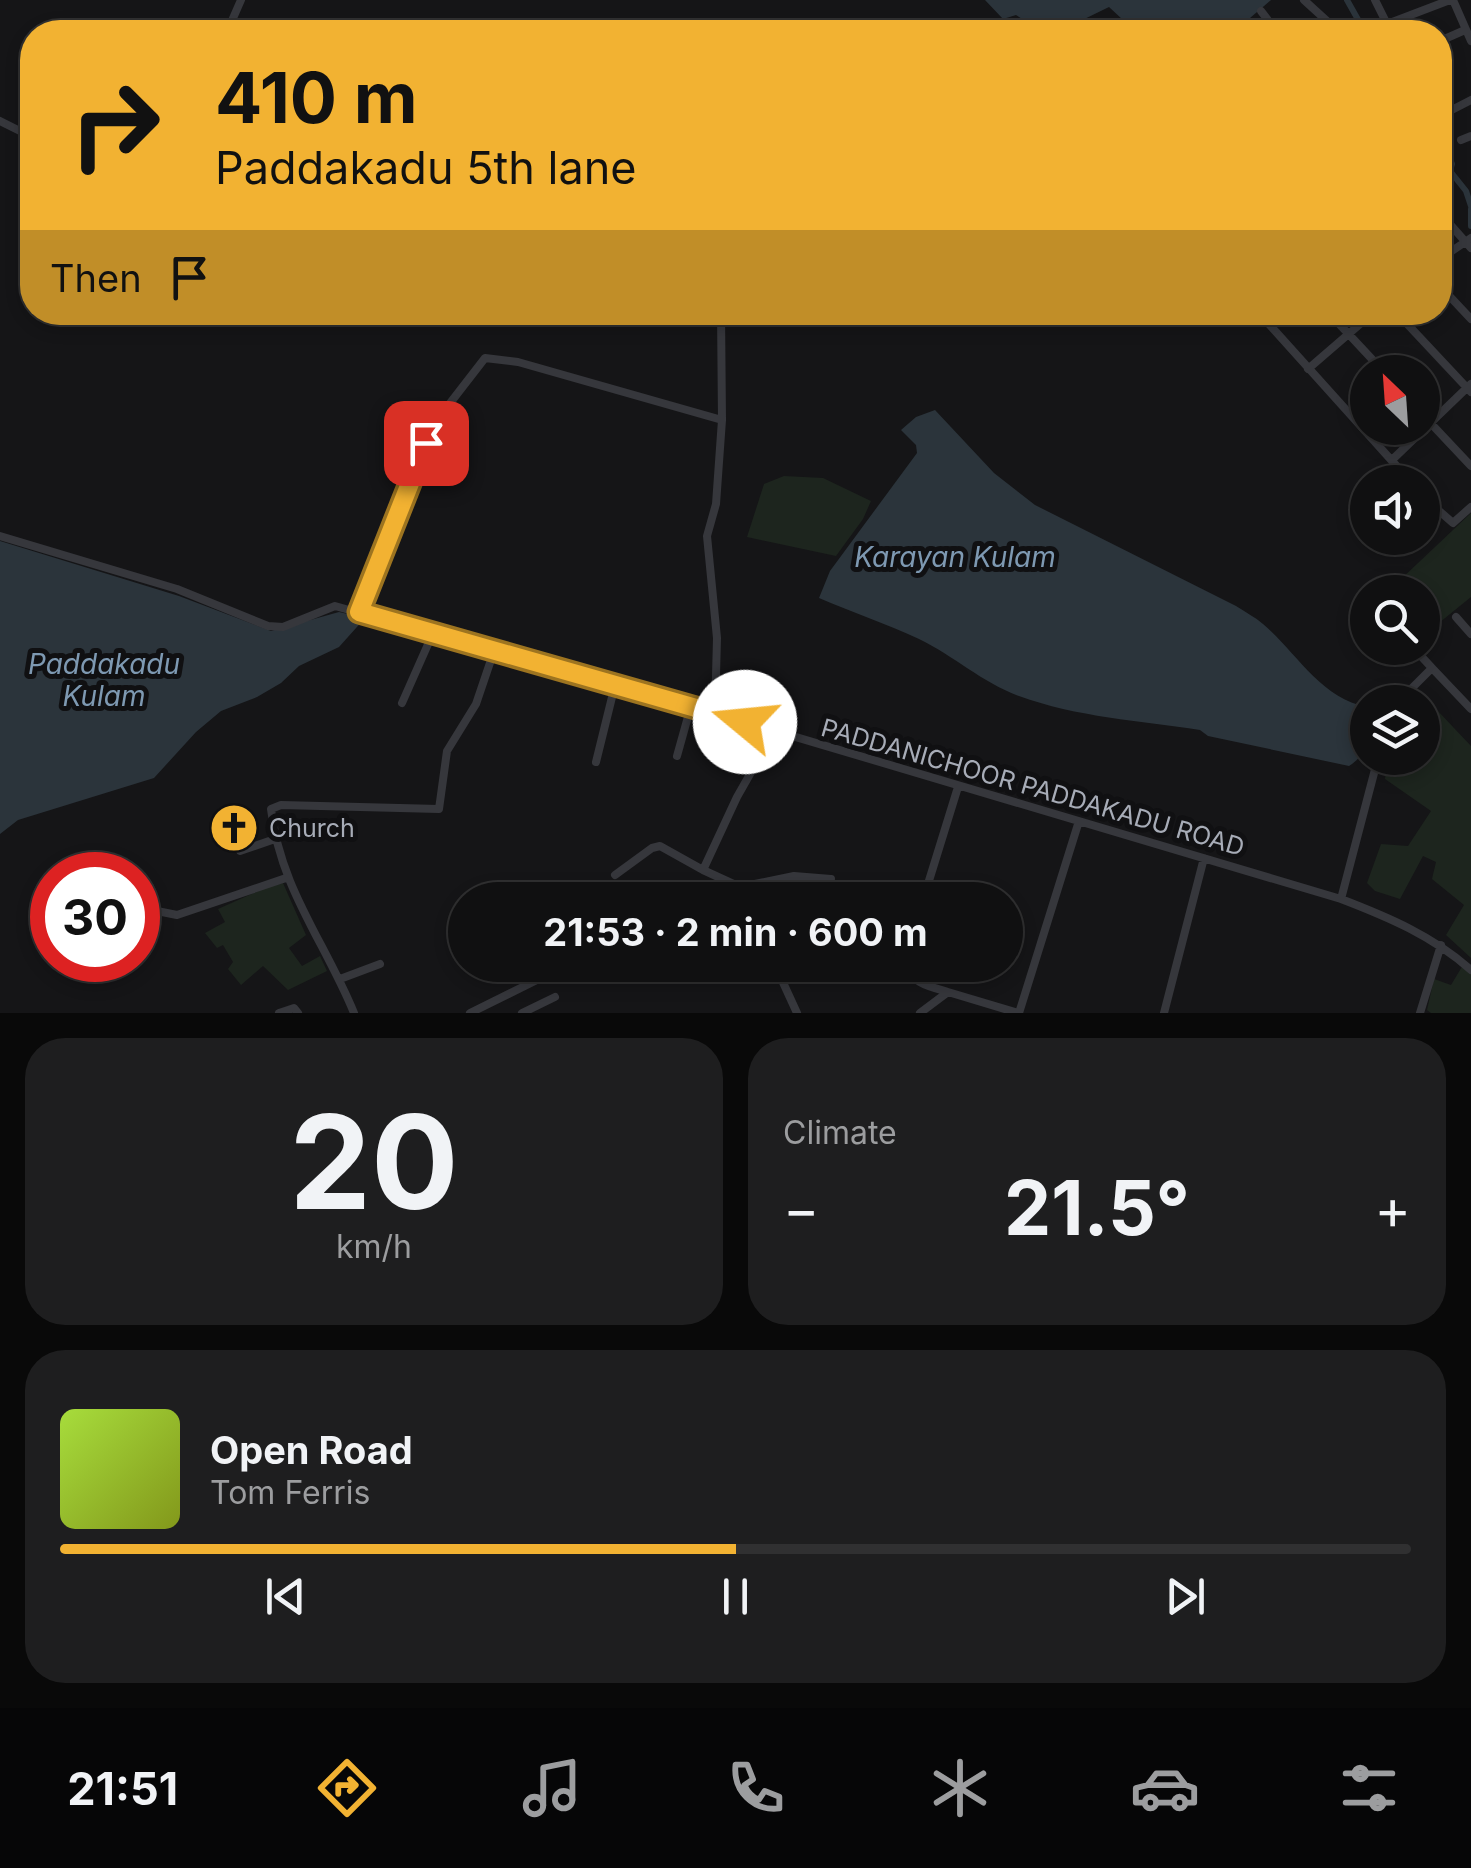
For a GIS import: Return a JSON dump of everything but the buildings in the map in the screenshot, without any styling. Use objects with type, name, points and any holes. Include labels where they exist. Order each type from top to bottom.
[{"type":"street","points":[[1304,0],[1325,20]]},
{"type":"street","points":[[1398,20],[1451,0],[1471,40]]},
{"type":"street","points":[[1262,11],[1268,20]]},
{"type":"street","points":[[1452,36],[1465,30]]},
{"type":"street","points":[[1461,140],[1471,136]]},
{"type":"street","points":[[1452,299],[1471,319]]},
{"type":"street","points":[[715,713],[717,638],[708,536],[716,504],[722,420],[721,325]]},
{"type":"street","points":[[1269,325],[1397,465]]},
{"type":"street","points":[[1340,325],[1368,355]]},
{"type":"street","points":[[1308,369],[1359,325]]},
{"type":"street","points":[[1409,325],[1470,388],[1440,414]]},
{"type":"street","points":[[359,612],[426,443],[438,420],[485,358],[518,362],[722,420]]},
{"type":"street","points":[[1440,433],[1471,466]]},
{"type":"street","points":[[1392,459],[1406,445]]},
{"type":"street","points":[[1440,512],[1453,523],[1471,507]]},
{"type":"street","name":"PADDANICHOOR PADDAKADU ROAD","points":[[0,536],[178,589],[268,626],[283,627],[336,606],[715,713],[1341,898],[1395,920],[1440,945],[1471,970]]},
{"type":"street","points":[[1456,617],[1471,634]]},
{"type":"street","points":[[402,703],[433,633]]},
{"type":"street","points":[[354,1013],[286,878],[274,840],[271,809],[281,805],[439,809],[447,750],[476,704],[494,651]]},
{"type":"street","points":[[1429,665],[1471,708]]},
{"type":"street","points":[[1415,685],[1432,668]]},
{"type":"street","points":[[596,762],[615,684]]},
{"type":"street","points":[[677,756],[691,706]]},
{"type":"street","points":[[703,870],[737,797],[774,732]]},
{"type":"street","points":[[1341,898],[1374,775]]},
{"type":"street","points":[[929,882],[958,786]]},
{"type":"street","points":[[919,982],[1019,1013],[1079,821]]},
{"type":"street","points":[[240,851],[274,840]]},
{"type":"street","points":[[615,874],[660,846],[728,882]]},
{"type":"street","points":[[1164,1013],[1204,858]]},
{"type":"street","points":[[767,882],[794,876],[830,880]]},
{"type":"street","points":[[160,912],[177,916],[286,878]]},
{"type":"street","points":[[1420,1013],[1440,945]]},
{"type":"street","points":[[340,979],[380,964]]},
{"type":"street","points":[[470,1013],[534,982]]},
{"type":"street","points":[[783,982],[797,1013]]},
{"type":"street","points":[[920,1013],[948,992]]},
{"type":"street","points":[[522,1013],[555,997]]},
{"type":"street","points":[[279,1013],[294,1008],[298,1013]]},
{"type":"shaded area","points":[[784,476],[823,478],[871,501],[836,556],[747,537],[764,484]]},
{"type":"shaded area","points":[[1471,513],[1471,597],[1440,622],[1440,575],[1405,575],[1426,555],[1440,555],[1440,542]]},
{"type":"shaded area","points":[[1440,713],[1471,746],[1471,958],[1446,935],[1464,905],[1432,879],[1436,862],[1423,856],[1400,899],[1375,891],[1367,883],[1381,844],[1408,846],[1431,811],[1385,779],[1386,775],[1440,775]]},
{"type":"shaded area","points":[[283,883],[306,935],[289,948],[302,966],[320,956],[327,971],[288,990],[263,966],[241,985],[228,969],[233,962],[223,945],[217,948],[205,933],[225,922],[218,909]]},
{"type":"shaded area","points":[[1463,965],[1471,973],[1471,1013],[1431,1013],[1427,1010],[1434,979],[1451,985]]},
{"type":"water","points":[[985,0],[1271,0],[1248,20],[1123,20],[1109,7],[1082,20],[1024,20],[1016,15],[1003,19]]},
{"type":"water","name":"Karayan Kulam","points":[[935,410],[994,473],[1035,505],[1236,606],[1263,624],[1322,684],[1350,702],[1350,765],[1208,736],[1200,730],[1109,718],[1041,703],[993,684],[919,639],[819,598],[830,571],[917,453],[916,445],[901,430],[916,417]]},
{"type":"water","name":"Paddakadu Kulam","points":[[0,541],[179,596],[271,631],[339,612],[365,618],[339,647],[299,666],[257,697],[221,711],[154,778],[18,820],[0,834]]},
{"type":"waterway","points":[[1347,0],[1358,20]]},
{"type":"waterway","points":[[1452,174],[1466,191],[1471,206]]},
{"type":"waterway","points":[[1471,209],[1471,226]]},
{"type":"place","name":"Church","points":[[234,828]]},
{"type":"route","points":[[426,443],[359,612],[745,722]]}]
